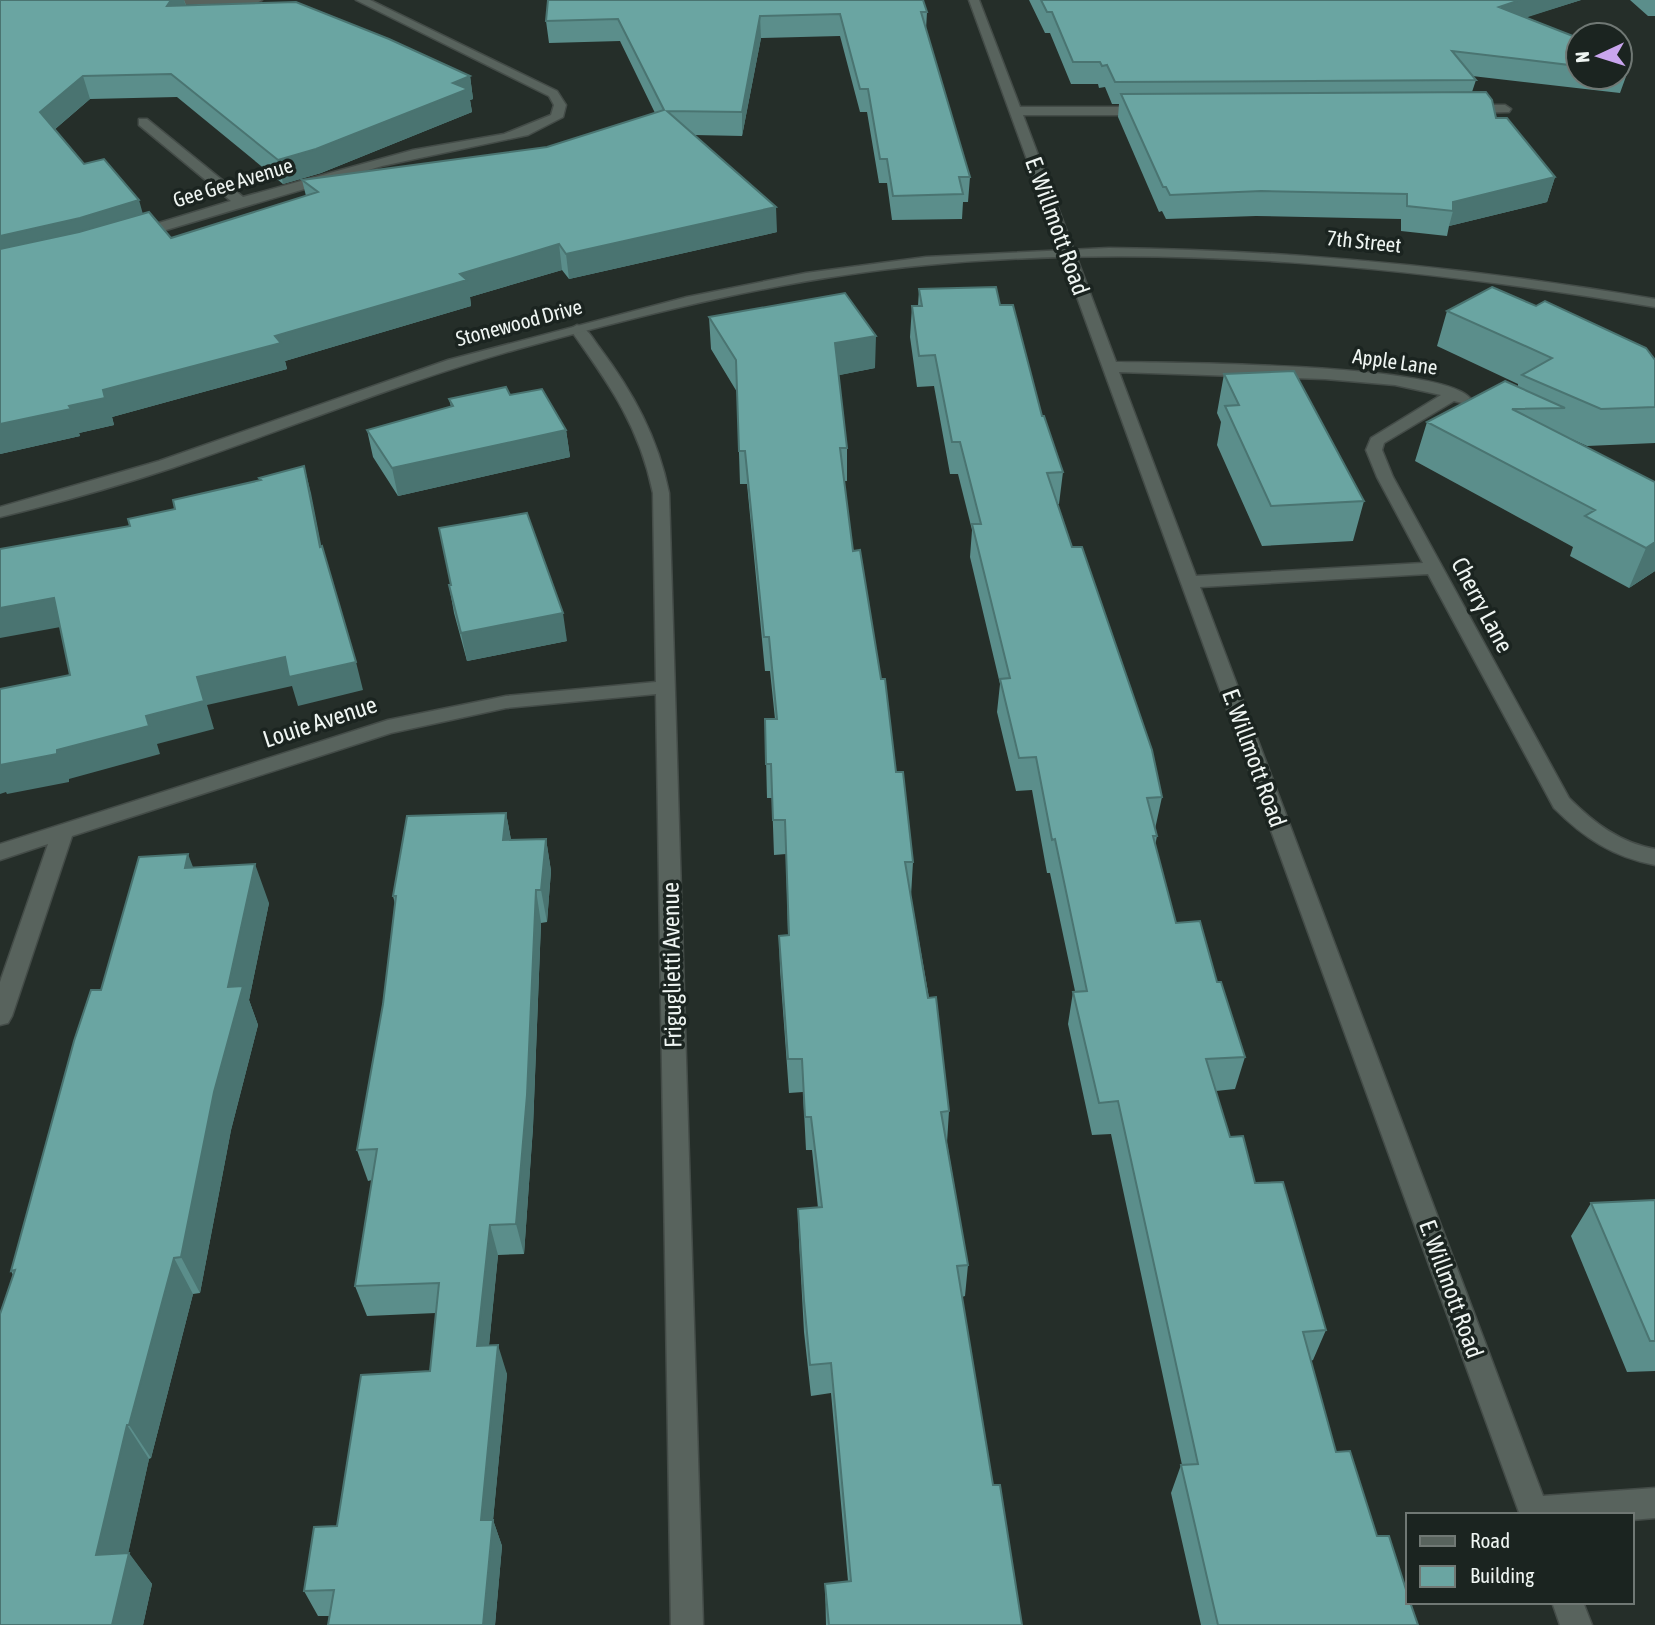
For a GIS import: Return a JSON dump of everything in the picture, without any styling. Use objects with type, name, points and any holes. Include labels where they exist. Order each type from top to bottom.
[{"type":"street","points":[[149,2],[257,0]]},
{"type":"street","name":"Gee Gee Avenue","points":[[119,240],[415,153],[512,136],[540,128],[558,117],[560,106],[553,94],[361,0]]},
{"type":"street","name":"E. Willmott Road","points":[[974,0],[1534,1513]]},
{"type":"street","points":[[1450,109],[1505,109]]},
{"type":"street","points":[[1014,111],[1164,110]]},
{"type":"street","points":[[143,122],[241,202]]},
{"type":"street","name":"7th Street","points":[[1067,253],[1228,253],[1343,260],[1501,279],[1655,303]]},
{"type":"street","name":"Stonewood Drive","points":[[0,512],[71,494],[190,457],[366,391],[451,363],[715,295],[924,261],[1067,253]]},
{"type":"street","name":"Friguglietti Avenue","points":[[577,329],[612,374],[632,406],[648,442],[661,493],[687,1625]]},
{"type":"street","name":"Apple Lane","points":[[1110,367],[1227,367],[1389,379],[1424,384],[1479,405]]},
{"type":"street","name":"Cherry Lane","points":[[1454,394],[1377,442],[1374,450],[1385,477],[1561,803],[1588,830],[1620,849],[1655,857]]},
{"type":"street","points":[[1189,582],[1434,568]]},
{"type":"street","name":"Louie Avenue","points":[[0,852],[388,727],[506,702],[666,687]]},
{"type":"street","points":[[0,1016],[63,833]]},
{"type":"street","points":[[1534,1513],[1655,1503]]},
{"type":"street","points":[[1568,1604],[1576,1625]]},
{"type":"building","points":[[0,0],[171,0],[167,6],[296,2],[389,39],[470,76],[453,83],[468,89],[316,149],[278,160],[171,74],[83,76],[40,112],[84,164],[104,159],[139,200],[80,218],[0,236]]},
{"type":"building","points":[[548,0],[923,0],[927,12],[921,12],[970,177],[959,177],[963,194],[893,196],[887,159],[880,159],[868,89],[860,89],[840,14],[760,16],[742,112],[667,111],[776,207],[566,254],[559,244],[460,274],[467,280],[275,336],[281,343],[103,390],[105,398],[69,406],[71,409],[0,424],[0,249],[79,232],[149,212],[171,238],[318,192],[302,180],[547,147],[664,110],[618,19],[546,21]]},
{"type":"building","points":[[1041,0],[1520,0],[1499,7],[1564,33],[1564,64],[1452,51],[1476,80],[1115,82],[1107,65],[1102,66],[1100,62],[1073,62],[1052,12],[1047,12]]},
{"type":"building","points":[[1486,92],[1492,100],[1496,118],[1507,118],[1555,177],[1453,202],[1453,211],[1407,206],[1407,194],[1261,191],[1170,195],[1166,187],[1163,187],[1121,94]]},
{"type":"building","points":[[996,287],[1000,305],[1013,305],[1042,416],[1063,472],[1047,473],[1072,547],[1082,547],[1152,750],[1162,797],[1147,798],[1157,836],[1153,836],[1176,923],[1200,921],[1217,982],[1221,982],[1245,1057],[1206,1059],[1230,1137],[1243,1136],[1255,1183],[1283,1182],[1326,1330],[1303,1332],[1336,1452],[1350,1451],[1377,1536],[1389,1536],[1406,1590],[1406,1604],[1411,1604],[1418,1625],[1218,1625],[1181,1465],[1198,1464],[1118,1101],[1099,1103],[1073,992],[1087,991],[1036,757],[1019,758],[1000,679],[1010,678],[972,524],[981,524],[960,442],[952,442],[935,355],[919,356],[912,306],[922,306],[919,289]]},
{"type":"building","points":[[1492,287],[1536,306],[1545,301],[1646,348],[1655,360],[1655,407],[1601,409],[1522,375],[1552,358],[1447,311]]},
{"type":"building","points":[[845,293],[876,336],[835,343],[847,448],[840,448],[853,551],[860,550],[881,679],[885,679],[896,772],[903,772],[913,862],[905,862],[928,998],[936,997],[949,1111],[941,1112],[968,1265],[957,1266],[993,1485],[1000,1485],[1022,1625],[829,1625],[825,1584],[851,1581],[831,1363],[810,1365],[798,1209],[822,1207],[811,1117],[805,1117],[802,1059],[788,1059],[779,936],[789,935],[785,820],[773,820],[771,764],[766,764],[765,719],[777,719],[769,637],[764,637],[745,451],[739,451],[736,360],[709,317]]},
{"type":"building","points":[[1294,371],[1364,501],[1271,506],[1225,406],[1239,405],[1224,374]]},
{"type":"building","points":[[1505,381],[1565,408],[1512,409],[1655,482],[1655,542],[1646,548],[1585,516],[1595,510],[1427,422]]},
{"type":"building","points":[[506,387],[510,395],[542,389],[566,430],[392,468],[367,430],[453,406],[449,399]]},
{"type":"building","points":[[304,466],[320,547],[322,546],[356,662],[289,677],[285,657],[197,677],[204,701],[146,716],[149,726],[57,750],[57,754],[0,765],[0,689],[70,675],[54,598],[0,608],[0,549],[130,526],[128,519],[175,509],[173,500],[261,480],[259,478]]},
{"type":"building","points":[[527,513],[563,613],[461,633],[439,528]]},
{"type":"building","points":[[506,813],[503,840],[546,839],[541,890],[536,890],[527,1095],[516,1224],[490,1225],[477,1346],[498,1345],[481,1520],[493,1520],[483,1625],[328,1625],[334,1590],[304,1591],[314,1527],[337,1526],[361,1375],[430,1371],[439,1283],[355,1286],[377,1149],[357,1150],[383,1004],[396,896],[393,896],[407,816]]},
{"type":"building","points":[[188,854],[185,868],[255,864],[228,987],[243,986],[214,1092],[181,1257],[174,1258],[127,1425],[96,1555],[129,1553],[112,1625],[0,1625],[0,1314],[15,1270],[11,1271],[74,1041],[91,990],[101,990],[139,857]]},
{"type":"building","points":[[1655,1200],[1655,1341],[1650,1341],[1591,1203]]}]
